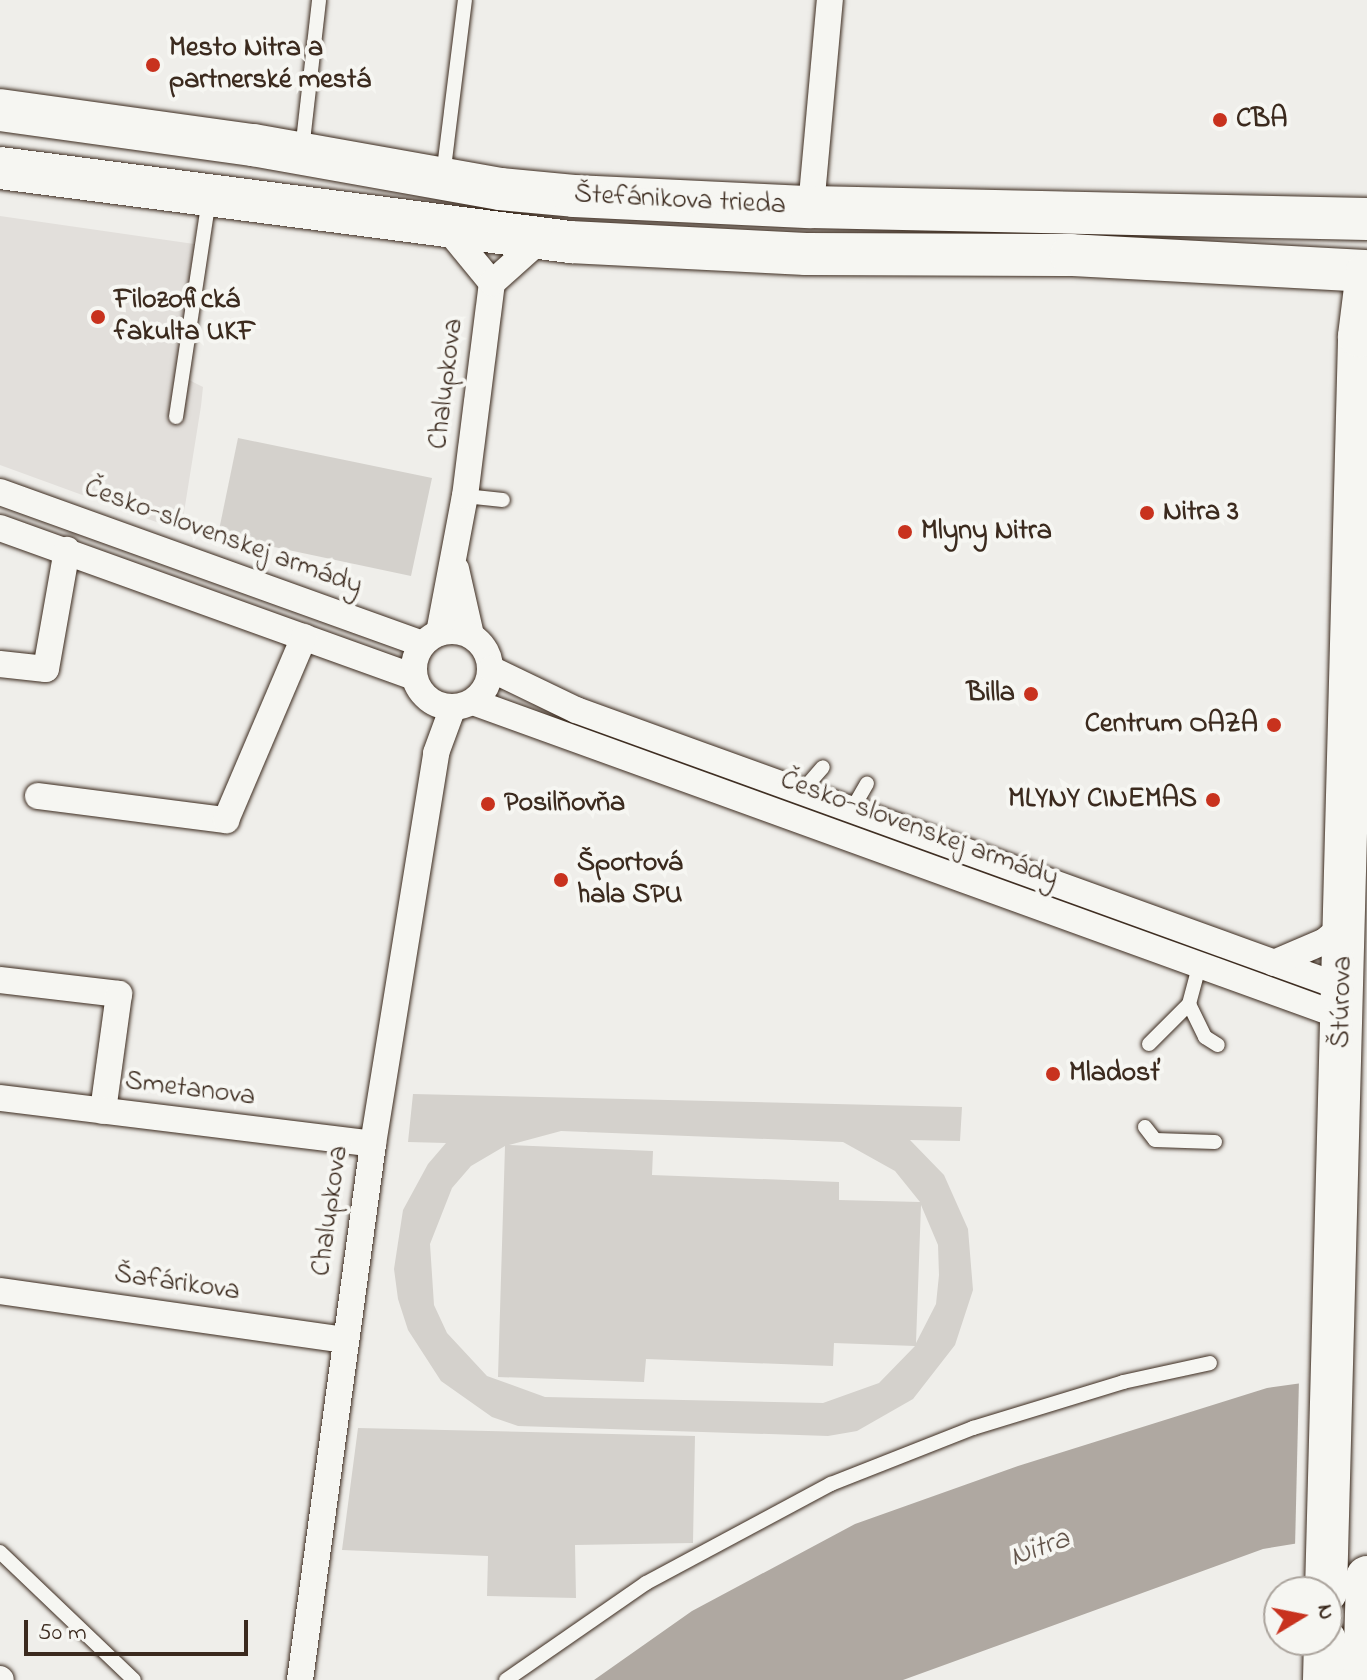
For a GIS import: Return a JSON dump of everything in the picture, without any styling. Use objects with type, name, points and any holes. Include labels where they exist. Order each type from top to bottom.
[{"type":"main road","name":"Štefánikova trieda","points":[[0,110],[301,155],[443,180],[574,196],[811,207],[1367,219]]},
{"type":"main road","name":"Štefánikova trieda","points":[[0,168],[541,239],[806,254],[1071,255],[1367,272]]},
{"type":"main road","points":[[806,254],[811,207]]},
{"type":"main road","name":"Štúrova","points":[[1326,1576],[1334,1350],[1355,1006],[1344,925],[1358,351],[1367,272]]},
{"type":"main road","points":[[1353,1678],[1367,1577]]},
{"type":"main road","points":[[1337,1656],[1353,1678]]},
{"type":"street","points":[[811,207],[830,0]]},
{"type":"street","points":[[446,227],[492,283],[541,239]]},
{"type":"street","name":"Chalupkova","points":[[431,638],[454,557],[465,496],[492,283]]},
{"type":"street","name":"Česko-slovenskej armády","points":[[0,492],[431,638]]},
{"type":"street","points":[[0,528],[304,637],[421,688],[463,704],[482,693],[491,669],[485,649],[471,635],[431,638],[421,688]]},
{"type":"street","points":[[0,664],[46,669],[67,550]]},
{"type":"street","name":"Chalupkova","points":[[454,557],[471,635]]},
{"type":"street","points":[[38,796],[226,820],[304,637]]},
{"type":"street","name":"Česko-slovenskej armády","points":[[491,669],[536,694],[1274,963],[1355,1006]]},
{"type":"street","name":"Chalupkova","points":[[421,688],[436,753]]},
{"type":"street","name":"Chalupkova","points":[[300,1680],[344,1340],[436,753],[463,704]]},
{"type":"street","name":"Česko-slovenskej armády","points":[[463,704],[807,824],[1199,967],[1355,1006]]},
{"type":"street","points":[[1274,963],[1325,941],[1344,925]]},
{"type":"street","points":[[0,980],[119,994],[103,1111]]},
{"type":"street","name":"Smetanova","points":[[0,1098],[373,1144]]},
{"type":"street","name":"Šafárikova","points":[[0,1291],[344,1340]]},
{"type":"lane","points":[[301,155],[319,0]]},
{"type":"lane","points":[[443,180],[465,0]]},
{"type":"lane","points":[[176,417],[209,197]]},
{"type":"lane","points":[[465,496],[503,500]]},
{"type":"lane","points":[[803,790],[823,767]]},
{"type":"lane","points":[[807,824],[854,812],[867,784]]},
{"type":"lane","points":[[1149,1044],[1189,1004],[1199,967]]},
{"type":"lane","points":[[1189,1004],[1205,1037],[1218,1045]]},
{"type":"lane","points":[[1145,1127],[1155,1140],[1215,1142]]},
{"type":"lane","points":[[506,1680],[646,1583],[831,1484],[973,1428],[1123,1382],[1210,1363]]},
{"type":"lane","points":[[0,1552],[134,1680]]},
{"type":"shaded area","name":"Filozofická fakulta UKF","points":[[0,216],[208,246],[187,379],[203,387],[181,531],[0,465]]},
{"type":"shaded area","points":[[238,438],[432,478],[411,576],[218,535]]},
{"type":"shaded area","points":[[413,1094],[962,1107],[960,1141],[910,1140],[944,1175],[968,1229],[973,1290],[955,1345],[913,1399],[857,1431],[828,1436],[518,1426],[492,1417],[441,1381],[408,1330],[398,1299],[394,1269],[403,1210],[428,1164],[446,1143],[408,1142]],"holes":[[[561,1131],[843,1142],[895,1171],[920,1202],[839,1200],[839,1182],[652,1175],[653,1151],[509,1145]],[[505,1146],[498,1377],[644,1382],[646,1359],[833,1366],[834,1343],[915,1346],[879,1383],[823,1403],[545,1397],[487,1376],[447,1333],[434,1305],[430,1244],[452,1188],[471,1166]],[[921,1205],[938,1245],[939,1275],[936,1304],[916,1343]]]},
{"type":"shaded area","points":[[358,1428],[695,1436],[693,1543],[575,1545],[576,1598],[487,1596],[488,1556],[342,1550]]},
{"type":"water","name":"Nitra","points":[[1367,1374],[1367,1532],[1263,1549],[903,1680],[594,1680],[692,1611],[855,1524],[1018,1466],[1267,1388]]},
{"type":"pier","points":[[1367,1370],[1367,1536],[1295,1548],[1299,1379]]},
{"type":"place","name":"Mesto Nitra a partnerské mestá","points":[[153,65]]},
{"type":"place","name":"CBA","points":[[1220,120]]},
{"type":"place","name":"Filozofická fakulta UKF","points":[[98,317]]},
{"type":"place","name":"Nitra 3","points":[[1147,513]]},
{"type":"place","name":"Mlyny Nitra","points":[[905,532]]},
{"type":"place","name":"Billa","points":[[1031,694]]},
{"type":"place","name":"Centrum OAZA","points":[[1274,725]]},
{"type":"place","name":"MLYNY CINEMAS","points":[[1213,800]]},
{"type":"place","name":"Posilňovňa","points":[[488,804]]},
{"type":"place","name":"Športová hala SPU","points":[[561,880]]},
{"type":"place","name":"Mladosť","points":[[1053,1074]]}]
